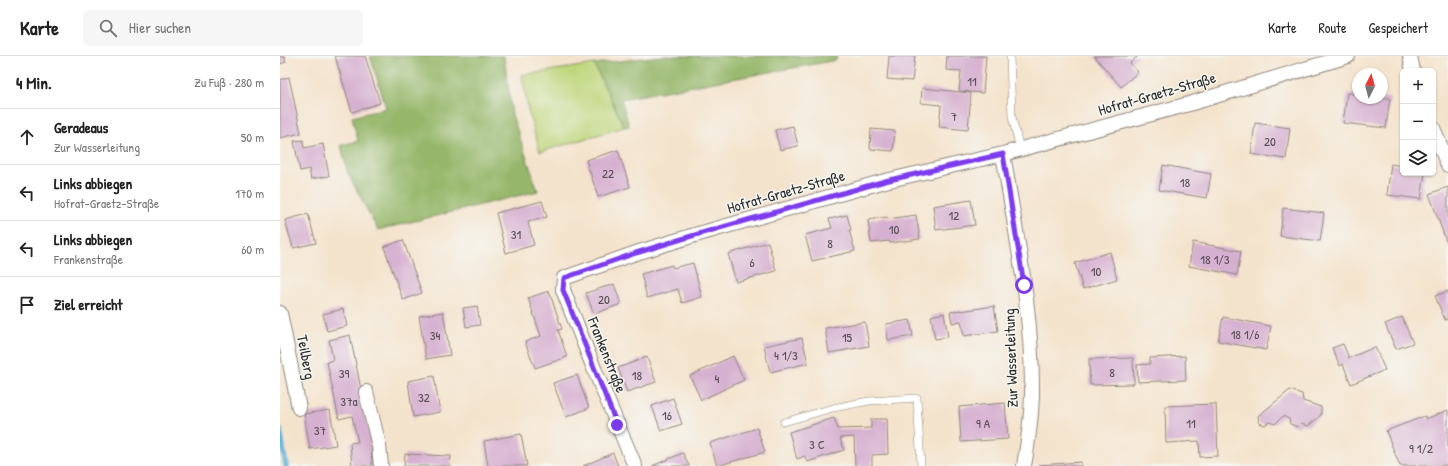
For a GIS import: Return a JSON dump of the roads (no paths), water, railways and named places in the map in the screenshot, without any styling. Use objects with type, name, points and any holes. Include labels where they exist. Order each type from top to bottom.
[{"type":"street","name":"Hofrat-Graetz-Straße","points":[[564,278],[636,253],[885,181],[1003,154],[1189,104],[1348,56]]},
{"type":"street","points":[[1410,56],[1412,68]]},
{"type":"street","points":[[1436,135],[1448,165]]},
{"type":"street","name":"Zur Wasserleitung","points":[[1003,154],[1024,285],[1028,321],[1032,396],[1029,434],[1024,466]]},
{"type":"street","name":"Frankenstraße","points":[[564,278],[563,290],[635,466]]},
{"type":"street","name":"Teilberg","points":[[280,313],[299,408]]},
{"type":"street","points":[[366,392],[379,446],[381,466]]},
{"type":"lane","points":[[1010,56],[1012,117],[1020,149]]},
{"type":"lane","points":[[784,422],[833,408],[869,402],[917,398],[921,466]]},
{"type":"waterway","points":[[280,430],[286,466]]}]
